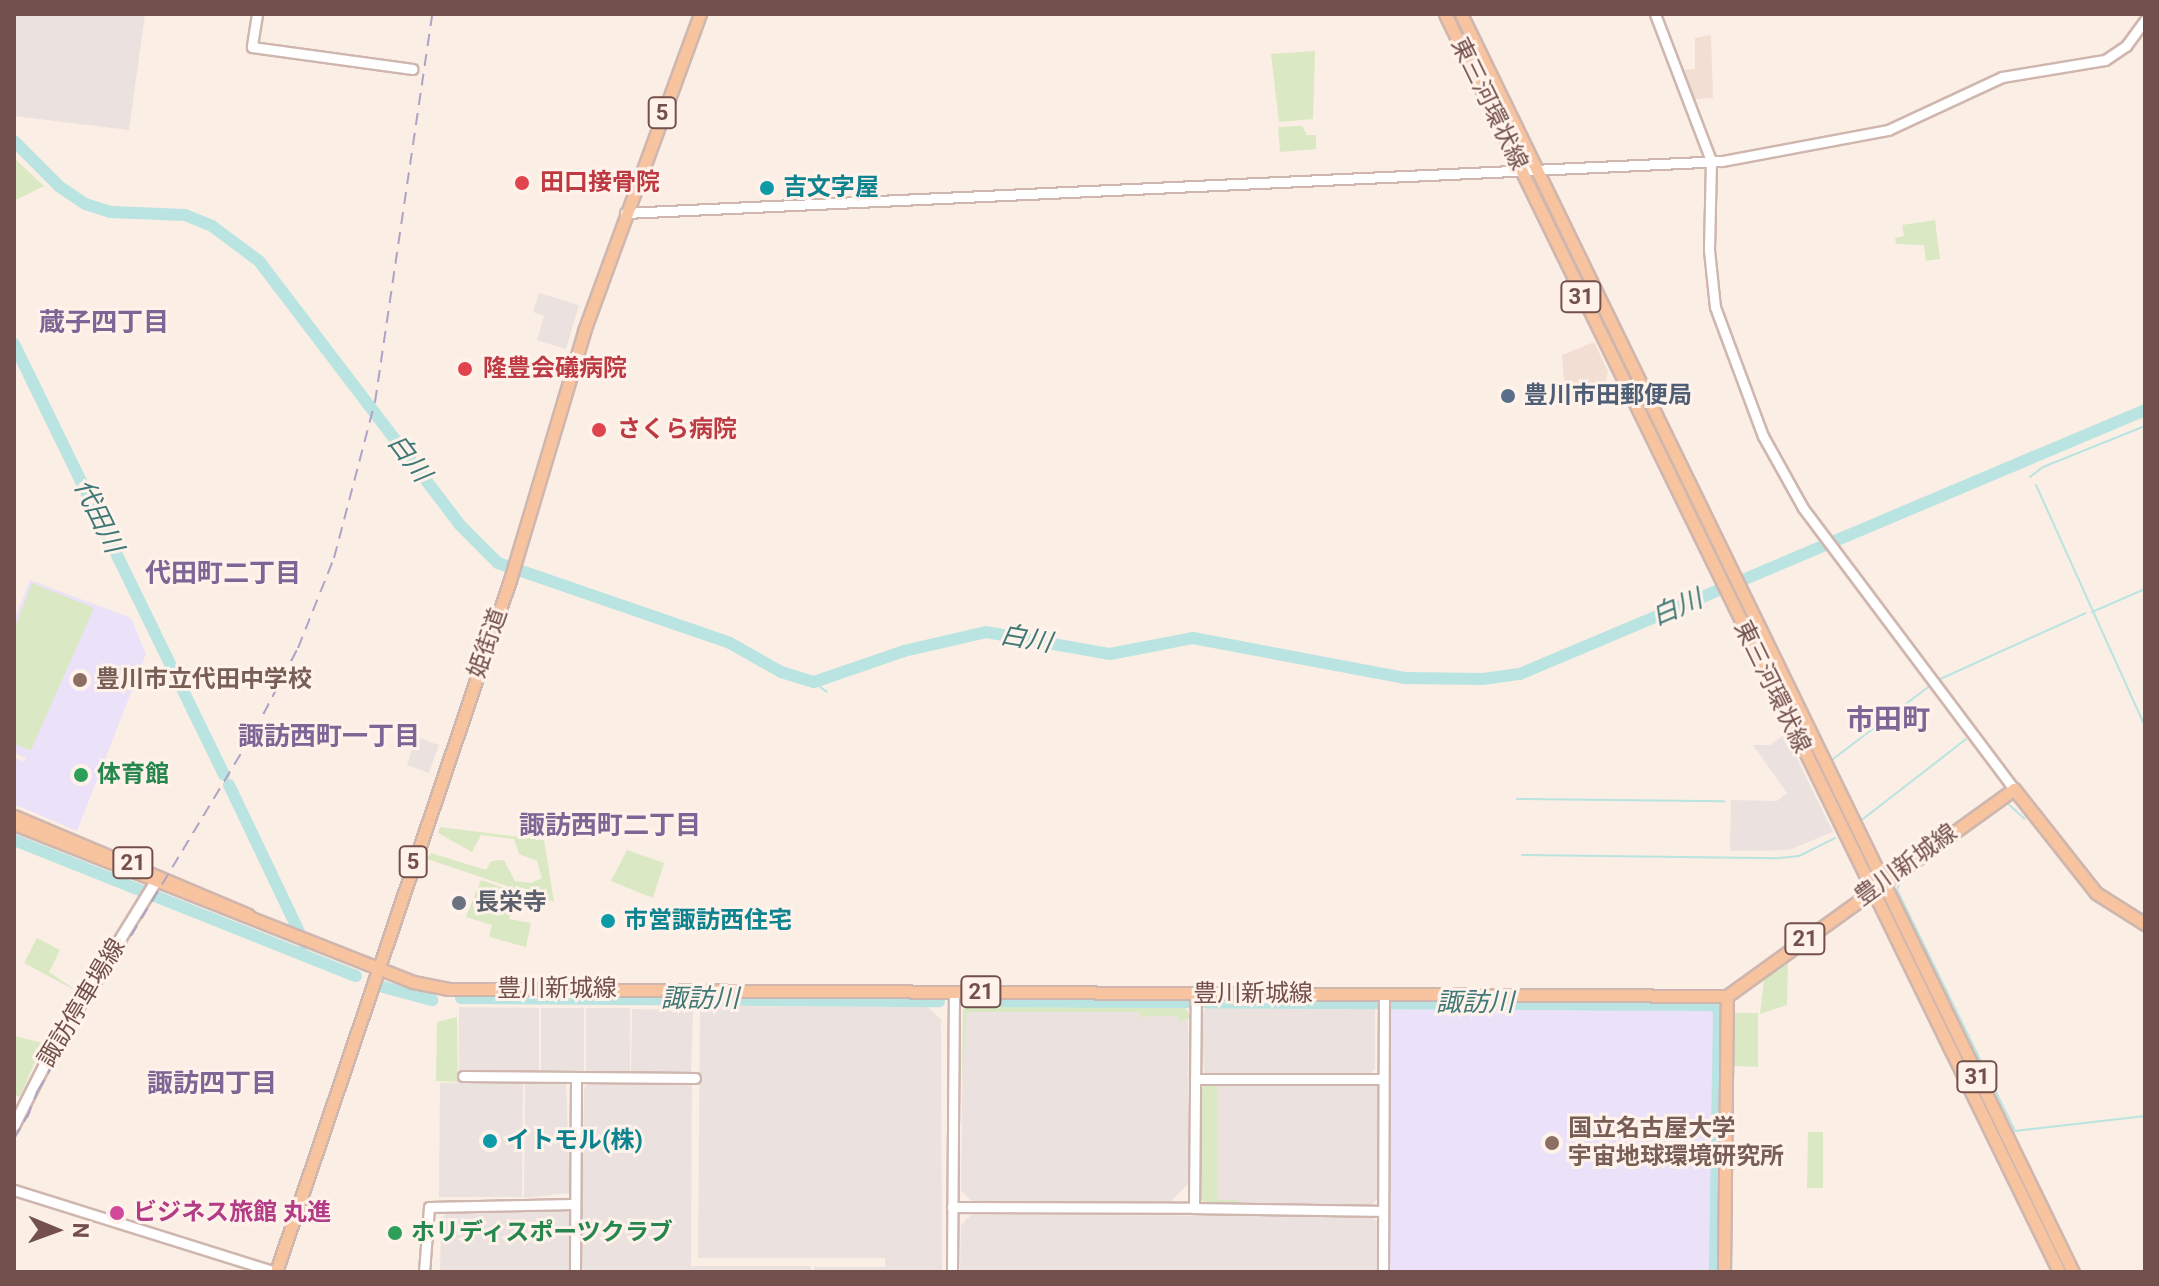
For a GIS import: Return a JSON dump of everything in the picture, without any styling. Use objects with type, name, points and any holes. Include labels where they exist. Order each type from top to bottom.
[{"type":"main road","name":"姫街道","points":[[275,1272],[376,967],[510,580],[625,213],[700,14]]},
{"type":"main road","name":"東三河環状線","points":[[1445,14],[2059,1272]]},
{"type":"main road","name":"東三河環状線","points":[[1461,14],[2073,1272]]},
{"type":"main road","name":"豊川新城線","points":[[14,816],[376,967],[448,989],[954,992],[1196,1000],[1727,996],[1871,889],[2014,789]]},
{"type":"main road","points":[[2014,789],[2096,893],[2145,924]]},
{"type":"main road","name":"豊川新城線","points":[[14,824],[154,885],[248,915]]},
{"type":"main road","name":"諏訪停車場線","points":[[14,1126],[55,1045],[154,885]]},
{"type":"main road","points":[[1724,1272],[1727,996]]},
{"type":"street","points":[[257,14],[252,47],[412,69]]},
{"type":"street","points":[[1655,14],[1711,161],[1710,278],[1722,337],[1782,474],[2014,789]]},
{"type":"street","points":[[625,213],[1711,161],[1822,146],[1888,130],[2002,77],[2105,60],[2126,46],[2145,20]]},
{"type":"street","points":[[952,1272],[954,992]]},
{"type":"street","points":[[1194,1208],[1196,1000]]},
{"type":"street","points":[[1383,1272],[1384,1000]]},
{"type":"street","points":[[463,1076],[695,1078]]},
{"type":"street","points":[[575,1272],[576,1078]]},
{"type":"street","points":[[1195,1079],[1383,1079]]},
{"type":"street","points":[[14,1190],[275,1272]]},
{"type":"street","points":[[424,1272],[429,1207],[574,1204]]},
{"type":"street","points":[[952,1207],[1383,1211]]},
{"type":"shaded area","points":[[14,14],[145,14],[129,130],[14,116]]},
{"type":"shaded area","points":[[1711,35],[1713,98],[1694,99],[1682,70],[1695,69],[1695,38]]},
{"type":"shaded area","points":[[539,293],[579,305],[566,349],[537,340],[544,316],[533,312]]},
{"type":"shaded area","points":[[1594,342],[1608,371],[1605,388],[1566,403],[1562,355]]},
{"type":"shaded area","points":[[30,580],[131,618],[146,654],[77,831],[14,804],[14,757],[24,762],[26,758],[14,753],[14,621]]},
{"type":"shaded area","points":[[1785,734],[1833,832],[1789,850],[1730,851],[1731,800],[1777,801],[1787,793],[1753,745],[1770,745]]},
{"type":"shaded area","points":[[416,737],[439,745],[429,773],[407,765]]},
{"type":"shaded area","points":[[700,1006],[928,1007],[941,1020],[942,1272],[814,1272],[814,1267],[885,1267],[885,1258],[698,1258]]},
{"type":"shaded area","name":"国立名古屋大学 宇宙地球環境研究所","points":[[1388,1006],[1715,1008],[1716,1272],[1387,1272]]},
{"type":"shaded area","points":[[459,1007],[539,1008],[539,1074],[459,1073]]},
{"type":"shaded area","points":[[541,1008],[584,1008],[584,1073],[541,1073]]},
{"type":"shaded area","points":[[586,1008],[630,1008],[630,1074],[586,1073]]},
{"type":"shaded area","points":[[1207,1008],[1375,1009],[1375,1069],[1371,1073],[1204,1073],[1201,1013]]},
{"type":"shaded area","points":[[632,1009],[693,1010],[691,1075],[631,1074]]},
{"type":"shaded area","points":[[963,1009],[1188,1010],[1189,1183],[1169,1203],[973,1203],[961,1190]]},
{"type":"shaded area","points":[[591,1080],[692,1081],[691,1266],[811,1266],[811,1272],[581,1272],[584,1088]]},
{"type":"shaded area","points":[[1208,1081],[1375,1084],[1381,1090],[1379,1198],[1371,1205],[1205,1204],[1200,1197],[1202,1089]]},
{"type":"shaded area","points":[[566,1082],[570,1193],[524,1198],[525,1083]]},
{"type":"shaded area","name":"イトモル(株)","points":[[440,1083],[523,1083],[522,1197],[439,1197]]},
{"type":"shaded area","points":[[564,1208],[571,1215],[571,1272],[440,1272],[441,1219],[451,1209]]},
{"type":"shaded area","points":[[971,1215],[1372,1216],[1379,1224],[1378,1272],[960,1272],[961,1225]]},
{"type":"green space","points":[[1315,51],[1313,119],[1279,122],[1271,54]]},
{"type":"green space","points":[[1302,126],[1307,135],[1316,135],[1316,149],[1280,152],[1278,127]]},
{"type":"green space","points":[[14,158],[44,186],[14,201]]},
{"type":"green space","points":[[1935,220],[1940,259],[1926,261],[1924,245],[1896,244],[1895,238],[1904,236],[1902,225]]},
{"type":"green space","points":[[32,583],[94,608],[31,750],[14,744],[14,629]]},
{"type":"green space","points":[[1738,592],[1869,866],[1863,869],[1731,596]]},
{"type":"green space","points":[[440,827],[544,840],[554,902],[427,859],[431,853],[486,870],[491,861],[504,860],[515,881],[531,883],[542,878],[537,861],[519,854],[514,839],[481,835],[472,852],[438,833]]},
{"type":"green space","points":[[627,850],[664,863],[653,898],[611,881]]},
{"type":"green space","points":[[481,880],[516,892],[509,919],[531,923],[526,947],[489,937],[492,925],[466,917]]},
{"type":"green space","points":[[37,938],[60,950],[49,972],[82,994],[24,963]]},
{"type":"green space","points":[[1788,963],[1787,1005],[1760,1014],[1764,980]]},
{"type":"green space","points":[[969,1003],[1182,1003],[1191,1018],[1178,1022],[1178,1016],[1143,1016],[1141,1024],[1140,1012],[967,1012],[962,1083],[963,1009]]},
{"type":"green space","points":[[1733,1013],[1758,1013],[1758,1067],[1733,1066]]},
{"type":"green space","points":[[457,1017],[458,1082],[436,1081],[437,1022]]},
{"type":"green space","points":[[14,1036],[43,1043],[20,1097],[14,1095]]},
{"type":"green space","points":[[1208,1081],[1239,1085],[1217,1086],[1217,1200],[1238,1200],[1234,1204],[1205,1204],[1200,1197],[1202,1089]]},
{"type":"green space","points":[[1808,1132],[1823,1132],[1823,1188],[1807,1188]]},
{"type":"waterway","name":"白川","points":[[14,141],[60,187],[85,204],[111,212],[185,215],[212,226],[259,261],[459,524],[498,563],[730,643],[781,672],[814,682],[904,651],[986,632],[1110,654],[1193,638],[1404,678],[1483,679],[1520,674],[2145,410]]},
{"type":"waterway","name":"代田川","points":[[14,344],[224,775]]},
{"type":"waterway","points":[[2030,477],[2043,467],[2145,426]]},
{"type":"waterway","points":[[2036,485],[2145,726]]},
{"type":"waterway","points":[[2092,612],[2145,589]]},
{"type":"waterway","points":[[1938,680],[2086,613]]},
{"type":"waterway","points":[[814,682],[827,692]]},
{"type":"waterway","points":[[1833,759],[1932,684]]},
{"type":"waterway","points":[[1863,819],[1966,739]]},
{"type":"waterway","name":"代田川","points":[[229,785],[305,944]]},
{"type":"waterway","points":[[1517,799],[1724,801]]},
{"type":"waterway","points":[[2006,802],[2025,819]]},
{"type":"waterway","points":[[1522,855],[1779,858],[1799,856],[1835,838]]},
{"type":"waterway","name":"諏訪川","points":[[14,840],[356,976]]},
{"type":"waterway","points":[[1933,854],[1902,877],[1897,890],[2015,1131],[2145,1116]]},
{"type":"waterway","name":"諏訪川","points":[[383,987],[432,1000]]},
{"type":"waterway","name":"諏訪川","points":[[461,998],[939,1001]]},
{"type":"waterway","name":"諏訪川","points":[[967,1001],[1714,1005],[1719,1012],[1715,1272]]},
{"type":"railway","points":[[27,1118],[38,1090],[254,732],[298,648],[334,558],[375,402],[432,14]]},
{"type":"railway","points":[[14,1139],[32,1108]]},
{"type":"place","name":"田口接骨院","points":[[522,183]]},
{"type":"place","name":"吉文字屋","points":[[767,188]]},
{"type":"place","name":"隆豊会礒病院","points":[[465,369]]},
{"type":"place","name":"豊川市田郵便局","points":[[1508,396]]},
{"type":"place","name":"さくら病院","points":[[599,430]]},
{"type":"place","name":"豊川市立代田中学校","points":[[80,680]]},
{"type":"place","name":"体育館","points":[[81,775]]},
{"type":"place","name":"長栄寺","points":[[459,903]]},
{"type":"place","name":"市営諏訪西住宅","points":[[608,921]]},
{"type":"place","name":"イトモル(株)","points":[[490,1141]]},
{"type":"place","name":"国立名古屋大学 宇宙地球環境研究所","points":[[1552,1143]]},
{"type":"place","name":"ビジネス旅館 丸進","points":[[117,1213]]},
{"type":"place","name":"ホリディスポーツクラブ","points":[[395,1233]]},
{"type":"district","name":"蔵子四丁目","points":[[104,323]]},
{"type":"district","name":"代田町二丁目","points":[[223,574]]},
{"type":"district","name":"市田町","points":[[1888,720]]},
{"type":"district","name":"諏訪西町一丁目","points":[[329,737]]},
{"type":"district","name":"諏訪西町二丁目","points":[[610,826]]},
{"type":"district","name":"諏訪四丁目","points":[[212,1084]]}]
